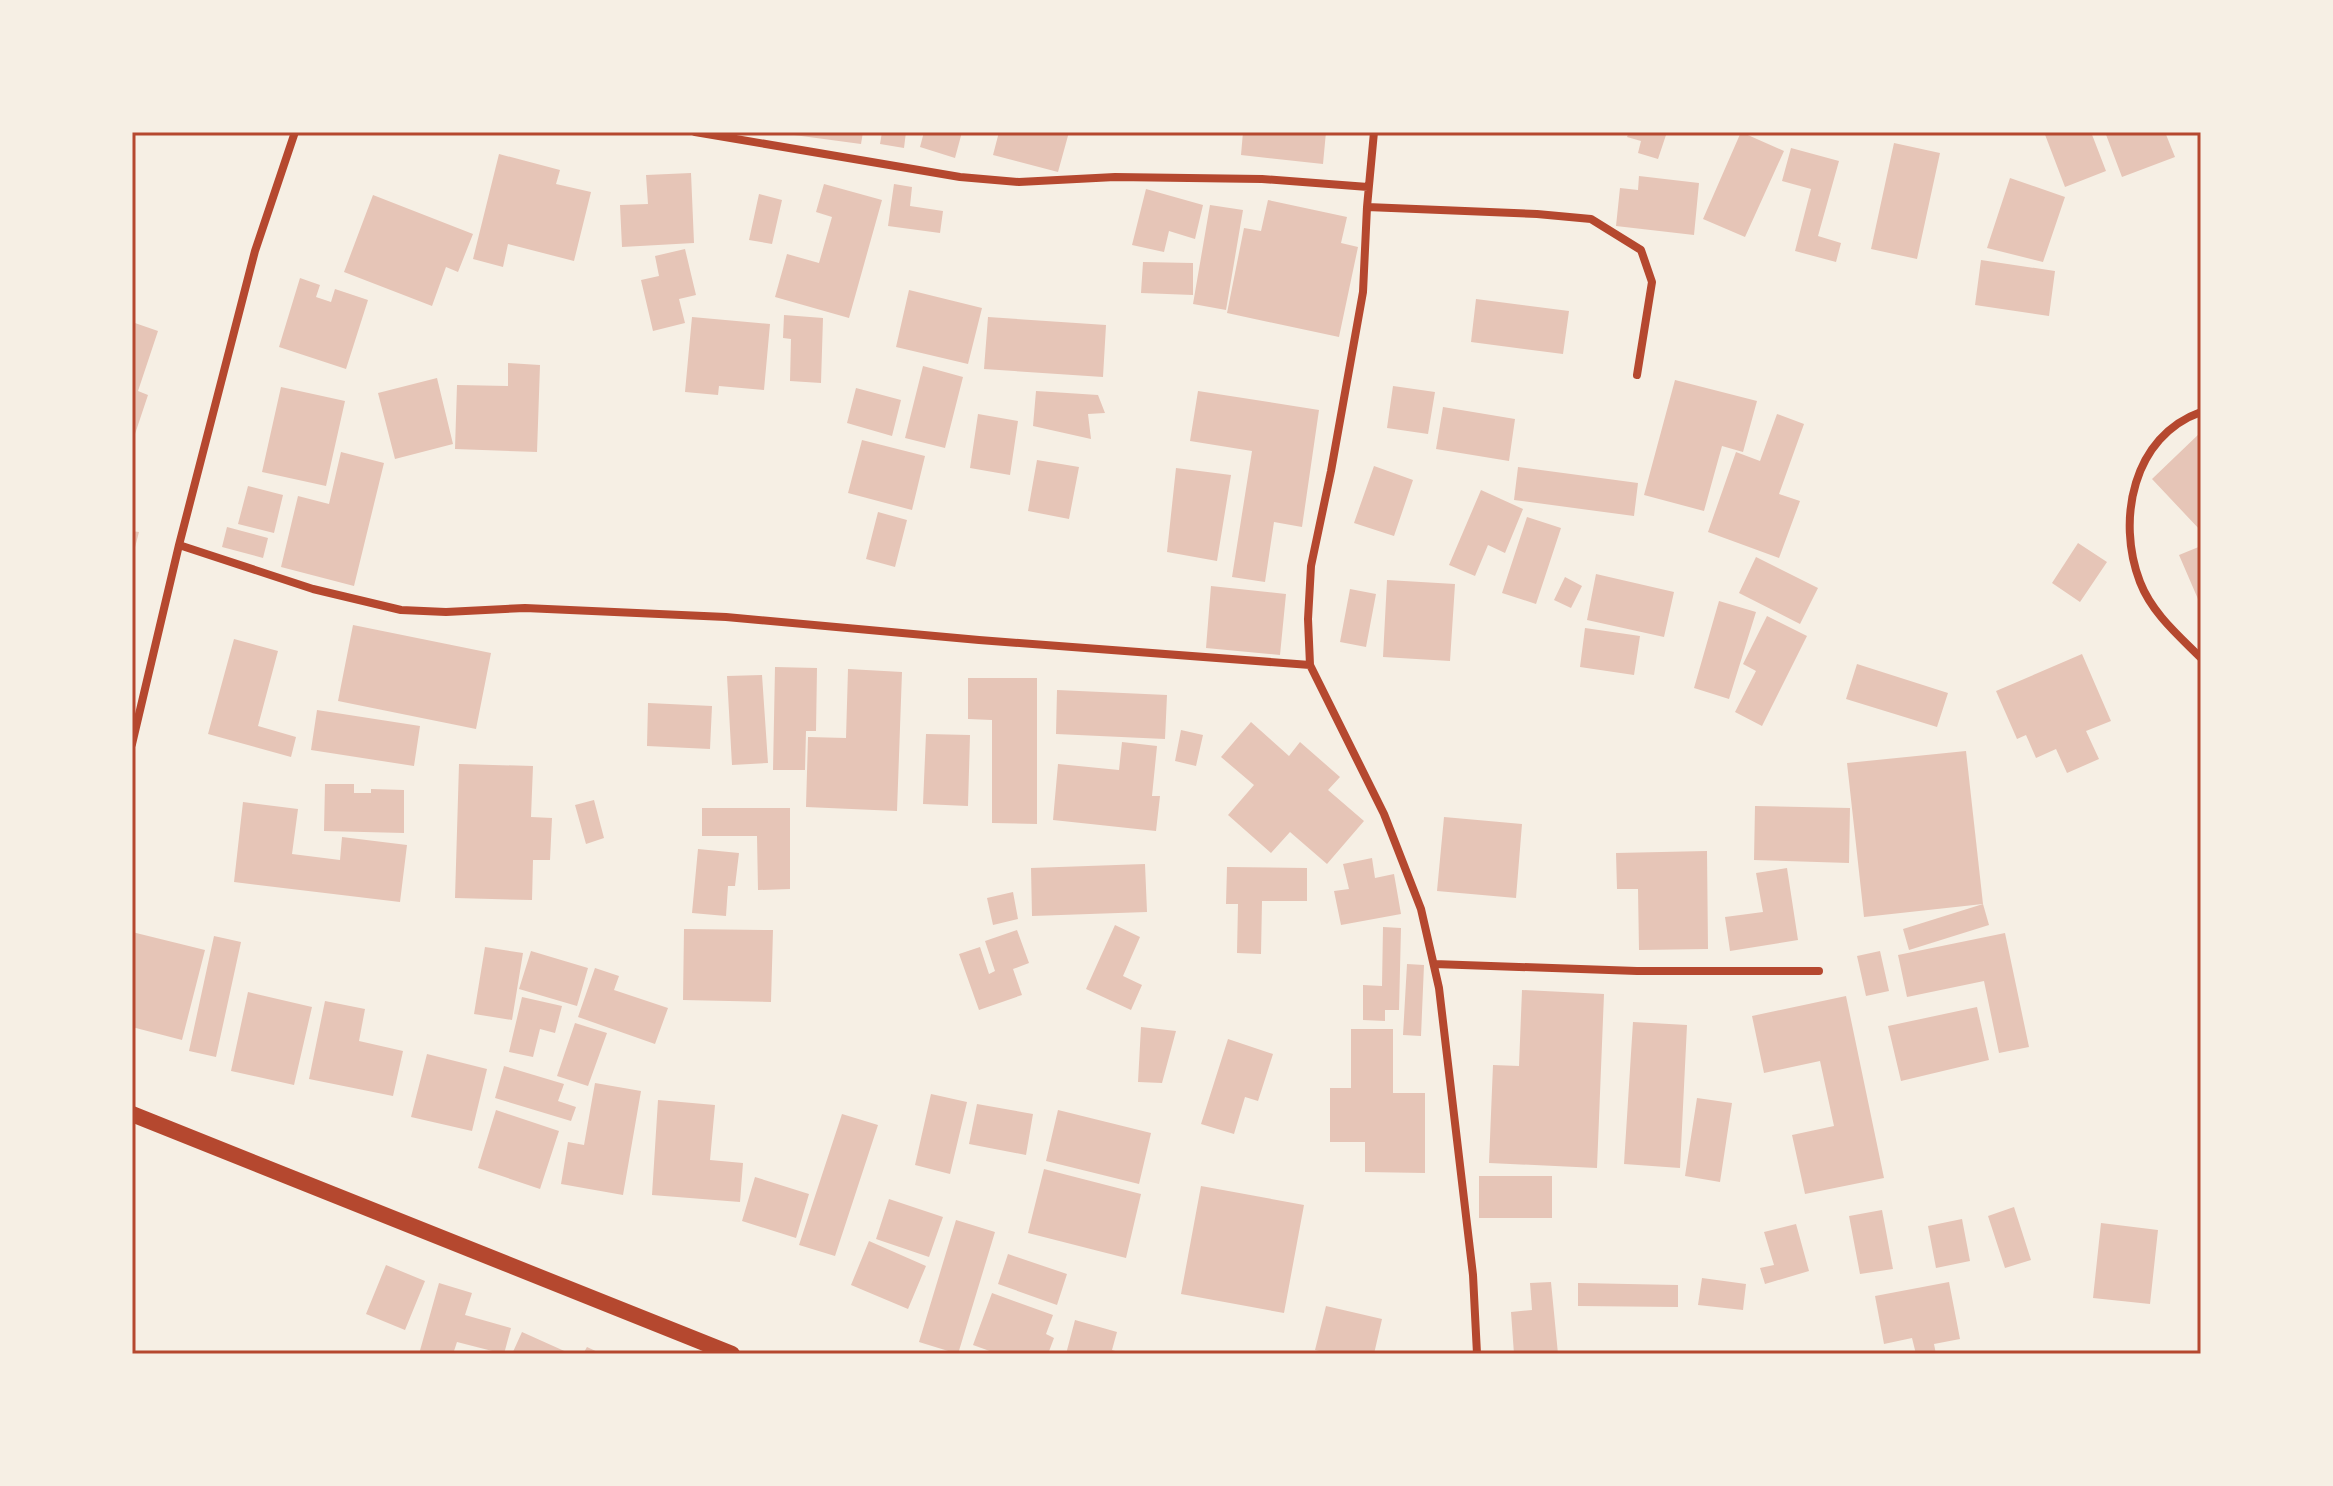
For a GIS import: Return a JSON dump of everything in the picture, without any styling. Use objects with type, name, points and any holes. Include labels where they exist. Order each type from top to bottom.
[{"type":"main road","points":[[132,1114],[732,1354]]},
{"type":"street","points":[[132,744],[179,545],[255,251],[295,132]]},
{"type":"street","points":[[695,132],[960,177],[1019,182],[1115,177],[1262,179],[1368,187]]},
{"type":"street","points":[[1374,132],[1363,292],[1311,566],[1308,619],[1310,665],[1384,814],[1421,909],[1434,964],[1473,1275],[1477,1354]]},
{"type":"street","points":[[1367,207],[1591,219],[1641,250],[1652,282],[1637,375]]},
{"type":"street","points":[[2201,412],[2182,419],[2146,459],[2131,494],[2128,535],[2140,583],[2161,619],[2201,658]]},
{"type":"street","points":[[179,545],[313,589],[401,610],[446,612],[525,608],[726,617],[1310,665]]},
{"type":"street","points":[[1434,964],[1637,971],[1819,971]]},
{"type":"building","points":[[795,132],[863,132],[861,144],[794,135]]},
{"type":"building","points":[[882,132],[906,132],[904,148],[880,144]]},
{"type":"building","points":[[924,132],[962,132],[955,158],[920,147]]},
{"type":"building","points":[[999,132],[1069,132],[1058,172],[993,155]]},
{"type":"building","points":[[1243,132],[1326,132],[1323,164],[1241,155]]},
{"type":"building","points":[[1629,132],[1667,132],[1658,159],[1638,153],[1641,141],[1627,137]]},
{"type":"building","points":[[1741,132],[1784,151],[1745,237],[1703,219]]},
{"type":"building","points":[[2044,132],[2091,132],[2106,171],[2065,187]]},
{"type":"building","points":[[2105,132],[2165,132],[2175,157],[2122,177]]},
{"type":"building","points":[[1894,143],[1940,153],[1917,259],[1871,249]]},
{"type":"building","points":[[1791,148],[1839,161],[1818,236],[1841,243],[1836,262],[1795,251],[1811,189],[1782,181]]},
{"type":"building","points":[[499,154],[560,170],[556,184],[591,192],[574,261],[508,244],[503,267],[473,259]]},
{"type":"building","points":[[691,173],[694,243],[622,247],[620,205],[648,204],[646,175]]},
{"type":"building","points":[[1639,176],[1699,183],[1694,235],[1616,226],[1620,188],[1638,190]]},
{"type":"building","points":[[2010,178],[2065,197],[2043,262],[1987,248]]},
{"type":"building","points":[[824,184],[882,200],[849,318],[775,297],[787,254],[819,263],[832,217],[816,212]]},
{"type":"building","points":[[894,184],[912,187],[910,206],[943,211],[940,233],[888,226]]},
{"type":"building","points":[[1146,189],[1203,205],[1195,239],[1169,231],[1164,252],[1132,245]]},
{"type":"building","points":[[759,194],[782,200],[772,244],[749,240]]},
{"type":"building","points":[[373,195],[473,234],[458,272],[446,267],[432,306],[344,272]]},
{"type":"building","points":[[1268,200],[1347,217],[1341,243],[1358,247],[1339,337],[1227,313],[1244,228],[1261,231]]},
{"type":"building","points":[[1210,205],[1243,210],[1226,310],[1193,304]]},
{"type":"building","points":[[685,249],[696,295],[679,299],[685,323],[653,331],[641,280],[659,276],[655,256]]},
{"type":"building","points":[[1981,260],[2055,271],[2049,316],[1975,305]]},
{"type":"building","points":[[1143,262],[1193,263],[1193,295],[1141,293]]},
{"type":"building","points":[[300,278],[320,285],[316,297],[331,302],[335,289],[368,300],[346,369],[279,347]]},
{"type":"building","points":[[909,290],[982,308],[968,364],[896,347]]},
{"type":"building","points":[[1476,299],[1569,311],[1563,354],[1471,342]]},
{"type":"building","points":[[784,315],[823,318],[821,383],[790,381],[791,339],[783,338]]},
{"type":"building","points":[[692,317],[770,324],[764,390],[719,386],[718,395],[685,392]]},
{"type":"building","points":[[988,317],[1106,325],[1103,377],[984,369]]},
{"type":"building","points":[[132,322],[158,331],[138,391],[148,395],[133,440]]},
{"type":"building","points":[[508,363],[540,365],[537,452],[455,449],[457,385],[508,386]]},
{"type":"building","points":[[923,366],[963,377],[945,448],[905,438]]},
{"type":"building","points":[[437,378],[453,444],[395,459],[378,393]]},
{"type":"building","points":[[1675,380],[1757,401],[1743,452],[1722,446],[1704,511],[1644,495]]},
{"type":"building","points":[[1393,386],[1435,392],[1428,434],[1387,428]]},
{"type":"building","points":[[281,387],[345,401],[326,486],[262,472]]},
{"type":"building","points":[[856,388],[901,400],[892,436],[847,423]]},
{"type":"building","points":[[1036,391],[1098,395],[1105,413],[1088,414],[1091,439],[1033,426]]},
{"type":"building","points":[[1198,391],[1319,410],[1302,527],[1274,522],[1265,582],[1232,577],[1252,451],[1190,441]]},
{"type":"building","points":[[1443,407],[1515,419],[1509,461],[1436,449]]},
{"type":"building","points":[[978,414],[1018,421],[1010,475],[970,468]]},
{"type":"building","points":[[1777,414],[1804,424],[1779,494],[1800,501],[1779,558],[1708,532],[1736,452],[1760,461]]},
{"type":"building","points":[[2201,432],[2201,531],[2152,479]]},
{"type":"building","points":[[862,440],[925,456],[912,510],[848,493]]},
{"type":"building","points":[[341,452],[384,463],[354,586],[281,567],[298,496],[329,504]]},
{"type":"building","points":[[1037,460],[1079,467],[1069,519],[1028,511]]},
{"type":"building","points":[[1374,466],[1413,480],[1394,536],[1354,523]]},
{"type":"building","points":[[1518,467],[1638,483],[1634,516],[1514,500]]},
{"type":"building","points":[[1176,468],[1231,475],[1217,561],[1167,552]]},
{"type":"building","points":[[248,486],[283,495],[274,533],[238,524]]},
{"type":"building","points":[[1481,490],[1523,509],[1505,553],[1488,545],[1475,576],[1449,565]]},
{"type":"building","points":[[878,512],[907,520],[895,567],[866,559]]},
{"type":"building","points":[[1527,517],[1561,528],[1536,604],[1502,593]]},
{"type":"building","points":[[227,527],[268,538],[263,558],[222,547]]},
{"type":"building","points":[[132,531],[139,532],[133,555],[132,555]]},
{"type":"building","points":[[2078,543],[2107,562],[2080,602],[2052,583]]},
{"type":"building","points":[[2201,546],[2201,606],[2179,555]]},
{"type":"building","points":[[1756,557],[1818,588],[1800,624],[1739,593]]},
{"type":"building","points":[[1596,574],[1674,592],[1664,637],[1587,620]]},
{"type":"building","points":[[1565,577],[1582,586],[1571,608],[1554,600]]},
{"type":"building","points":[[1387,580],[1455,584],[1450,661],[1383,657]]},
{"type":"building","points":[[1211,586],[1286,594],[1280,655],[1206,648]]},
{"type":"building","points":[[1350,589],[1376,594],[1366,647],[1340,642]]},
{"type":"building","points":[[1719,601],[1756,612],[1729,699],[1694,688]]},
{"type":"building","points":[[1767,616],[1807,636],[1762,726],[1735,712],[1756,671],[1743,664]]},
{"type":"building","points":[[353,625],[491,653],[476,729],[338,701]]},
{"type":"building","points":[[1585,628],[1640,636],[1634,675],[1580,667]]},
{"type":"building","points":[[234,639],[278,651],[258,726],[296,737],[291,757],[208,734]]},
{"type":"building","points":[[2082,654],[2111,721],[2086,731],[2099,759],[2067,773],[2056,749],[2036,758],[2026,735],[2017,739],[1996,691]]},
{"type":"building","points":[[1857,664],[1948,693],[1937,727],[1846,699]]},
{"type":"building","points":[[775,667],[817,668],[816,731],[806,731],[805,770],[773,770]]},
{"type":"building","points":[[848,669],[902,672],[897,811],[806,807],[808,737],[846,738]]},
{"type":"building","points":[[762,675],[768,763],[732,765],[727,676]]},
{"type":"building","points":[[968,678],[1037,678],[1037,824],[992,823],[992,720],[968,719]]},
{"type":"building","points":[[1057,690],[1167,695],[1165,739],[1056,734]]},
{"type":"building","points":[[648,703],[712,706],[710,749],[647,746]]},
{"type":"building","points":[[317,710],[420,726],[414,766],[311,750]]},
{"type":"building","points":[[1251,722],[1289,756],[1300,742],[1340,777],[1328,790],[1364,821],[1327,864],[1290,832],[1271,853],[1228,815],[1254,785],[1221,757]]},
{"type":"building","points":[[1181,730],[1203,735],[1196,766],[1175,761]]},
{"type":"building","points":[[926,734],[970,735],[968,806],[923,804]]},
{"type":"building","points":[[1122,742],[1157,746],[1152,796],[1160,796],[1156,831],[1053,820],[1058,764],[1119,770]]},
{"type":"building","points":[[1966,751],[1983,904],[1864,917],[1847,763]]},
{"type":"building","points":[[459,764],[533,766],[531,817],[552,818],[550,860],[533,860],[532,900],[455,898]]},
{"type":"building","points":[[325,784],[354,784],[354,793],[371,793],[371,789],[404,790],[404,833],[324,831]]},
{"type":"building","points":[[594,800],[604,838],[586,844],[575,805]]},
{"type":"building","points":[[243,802],[298,809],[292,854],[340,860],[342,837],[407,845],[400,902],[234,882]]},
{"type":"building","points":[[1755,806],[1850,808],[1849,863],[1754,860]]},
{"type":"building","points":[[702,808],[790,808],[790,889],[758,890],[757,836],[702,836]]},
{"type":"building","points":[[1444,817],[1522,824],[1516,898],[1437,891]]},
{"type":"building","points":[[698,849],[739,853],[735,886],[728,886],[726,916],[692,913]]},
{"type":"building","points":[[1707,851],[1708,949],[1639,950],[1638,889],[1617,889],[1616,853]]},
{"type":"building","points":[[1372,858],[1375,878],[1394,874],[1401,914],[1341,925],[1334,891],[1349,889],[1343,864]]},
{"type":"building","points":[[1145,864],[1147,912],[1032,916],[1031,868]]},
{"type":"building","points":[[1227,867],[1307,868],[1307,901],[1262,901],[1261,954],[1237,953],[1238,904],[1226,904]]},
{"type":"building","points":[[1787,868],[1798,940],[1730,951],[1725,917],[1763,912],[1756,873]]},
{"type":"building","points":[[1013,892],[1018,919],[993,925],[987,898]]},
{"type":"building","points":[[1983,904],[1989,925],[1909,950],[1903,929]]},
{"type":"building","points":[[1115,925],[1140,937],[1123,976],[1142,985],[1131,1010],[1086,989]]},
{"type":"building","points":[[1383,927],[1401,928],[1399,1010],[1385,1010],[1385,1021],[1363,1020],[1363,985],[1382,986]]},
{"type":"building","points":[[684,929],[773,930],[771,1002],[683,1000]]},
{"type":"building","points":[[1017,930],[1029,963],[1013,969],[1022,995],[979,1010],[959,954],[980,947],[989,974],[995,971],[985,941]]},
{"type":"building","points":[[132,932],[205,950],[182,1040],[132,1027]]},
{"type":"building","points":[[2005,933],[2029,1047],[1999,1053],[1984,981],[1907,997],[1898,955]]},
{"type":"building","points":[[214,936],[241,942],[216,1057],[189,1051]]},
{"type":"building","points":[[485,947],[523,953],[512,1020],[474,1014]]},
{"type":"building","points":[[531,951],[588,968],[577,1006],[519,989]]},
{"type":"building","points":[[1880,951],[1889,991],[1866,996],[1857,956]]},
{"type":"building","points":[[1407,964],[1424,965],[1421,1036],[1403,1035]]},
{"type":"building","points":[[595,968],[619,976],[614,990],[668,1008],[655,1044],[578,1017]]},
{"type":"building","points":[[1522,990],[1604,994],[1597,1168],[1489,1163],[1493,1065],[1519,1066]]},
{"type":"building","points":[[248,992],[312,1007],[294,1085],[231,1071]]},
{"type":"building","points":[[1846,996],[1884,1178],[1805,1194],[1792,1135],[1834,1126],[1820,1061],[1764,1073],[1752,1016]]},
{"type":"building","points":[[522,997],[562,1006],[555,1033],[540,1029],[533,1057],[509,1052]]},
{"type":"building","points":[[325,1001],[365,1009],[359,1041],[403,1051],[393,1096],[309,1079]]},
{"type":"building","points":[[1977,1007],[1989,1060],[1901,1081],[1888,1026]]},
{"type":"building","points":[[1633,1022],[1687,1025],[1680,1168],[1624,1164]]},
{"type":"building","points":[[575,1023],[607,1033],[588,1086],[557,1076]]},
{"type":"building","points":[[1141,1027],[1176,1031],[1162,1083],[1138,1082]]},
{"type":"building","points":[[1351,1029],[1393,1029],[1393,1093],[1425,1093],[1425,1173],[1365,1172],[1365,1142],[1330,1142],[1330,1088],[1351,1088]]},
{"type":"building","points":[[1228,1039],[1273,1054],[1258,1101],[1245,1097],[1234,1134],[1201,1124]]},
{"type":"building","points":[[427,1054],[487,1069],[472,1131],[411,1117]]},
{"type":"building","points":[[504,1066],[564,1084],[558,1101],[576,1107],[571,1121],[495,1098]]},
{"type":"building","points":[[595,1083],[641,1091],[623,1195],[561,1184],[568,1142],[584,1145]]},
{"type":"building","points":[[931,1094],[967,1102],[950,1174],[915,1165]]},
{"type":"building","points":[[1697,1098],[1732,1103],[1720,1182],[1685,1176]]},
{"type":"building","points":[[658,1100],[715,1105],[710,1160],[743,1163],[740,1202],[652,1195]]},
{"type":"building","points":[[977,1104],[1033,1114],[1026,1155],[969,1144]]},
{"type":"building","points":[[496,1110],[559,1131],[540,1189],[478,1168]]},
{"type":"building","points":[[1058,1110],[1151,1133],[1139,1184],[1046,1161]]},
{"type":"building","points":[[842,1114],[878,1125],[835,1256],[799,1245]]},
{"type":"building","points":[[1044,1169],[1141,1194],[1126,1258],[1028,1233]]},
{"type":"building","points":[[1479,1176],[1552,1176],[1552,1218],[1479,1218]]},
{"type":"building","points":[[755,1177],[809,1194],[796,1238],[742,1221]]},
{"type":"building","points":[[1201,1186],[1304,1205],[1284,1313],[1181,1294]]},
{"type":"building","points":[[889,1199],[943,1217],[929,1257],[876,1239]]},
{"type":"building","points":[[2014,1207],[2031,1260],[2005,1268],[1988,1216]]},
{"type":"building","points":[[1882,1210],[1893,1269],[1860,1274],[1849,1216]]},
{"type":"building","points":[[1962,1219],[1970,1261],[1936,1268],[1928,1226]]},
{"type":"building","points":[[956,1220],[995,1232],[958,1354],[919,1342]]},
{"type":"building","points":[[2101,1223],[2158,1230],[2150,1304],[2093,1298]]},
{"type":"building","points":[[1796,1224],[1809,1271],[1765,1284],[1760,1268],[1774,1265],[1764,1232]]},
{"type":"building","points":[[869,1241],[926,1266],[908,1309],[851,1285]]},
{"type":"building","points":[[1008,1254],[1067,1274],[1057,1305],[998,1284]]},
{"type":"building","points":[[386,1265],[425,1281],[405,1330],[366,1314]]},
{"type":"building","points":[[1702,1278],[1746,1284],[1743,1310],[1698,1305]]},
{"type":"building","points":[[1551,1282],[1558,1354],[1514,1354],[1511,1312],[1532,1310],[1530,1283]]},
{"type":"building","points":[[1949,1282],[1960,1339],[1934,1344],[1936,1354],[1916,1354],[1912,1338],[1884,1344],[1875,1296]]},
{"type":"building","points":[[439,1283],[472,1293],[465,1315],[511,1328],[504,1354],[457,1342],[453,1354],[419,1354]]},
{"type":"building","points":[[1578,1283],[1678,1285],[1678,1307],[1578,1306]]},
{"type":"building","points":[[992,1293],[1053,1315],[1046,1334],[1054,1338],[1048,1354],[998,1354],[973,1345]]},
{"type":"building","points":[[1326,1306],[1382,1319],[1374,1354],[1332,1354],[1315,1350]]},
{"type":"building","points":[[1075,1320],[1117,1332],[1112,1350],[1125,1354],[1066,1354]]},
{"type":"building","points":[[522,1332],[571,1354],[512,1354]]},
{"type":"building","points":[[587,1347],[602,1354],[583,1354]]}]
